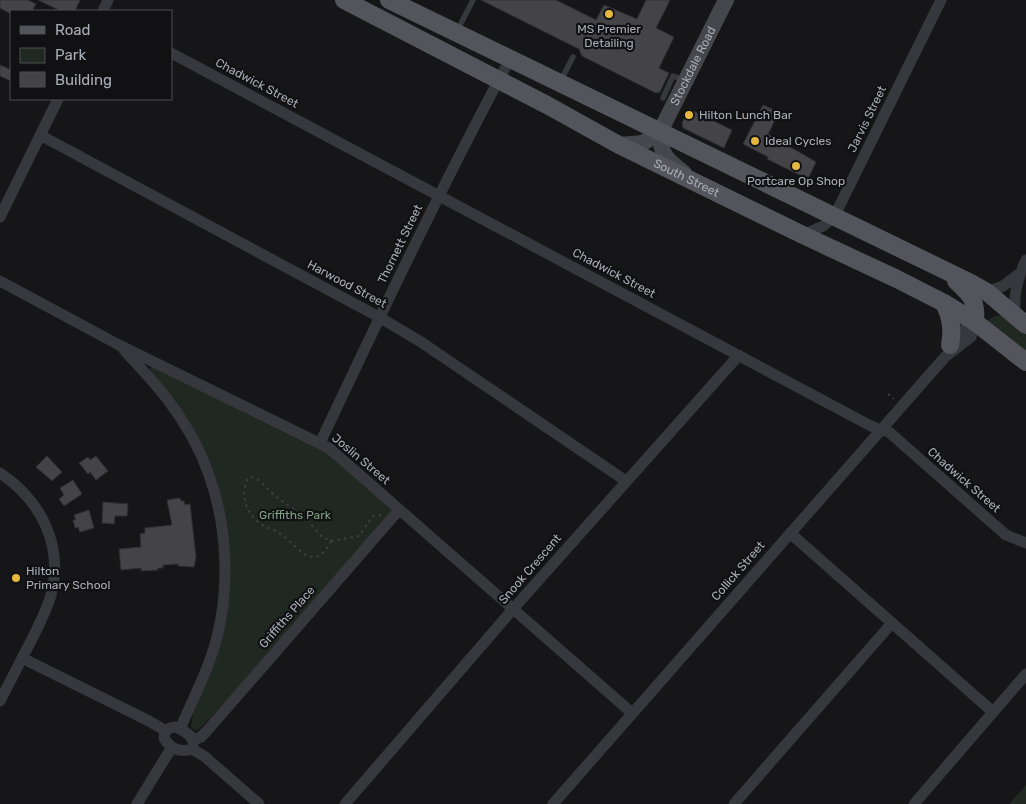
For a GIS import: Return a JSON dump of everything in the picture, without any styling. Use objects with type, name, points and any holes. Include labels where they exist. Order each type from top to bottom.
[{"type":"main road","name":"South Street","points":[[344,0],[362,6],[426,44],[619,145],[944,303],[975,322],[1026,362]]},
{"type":"main road","points":[[389,0],[942,268],[987,292],[1016,317]]},
{"type":"main road","points":[[426,44],[433,34],[436,24]]},
{"type":"main road","points":[[942,268],[968,292],[974,301],[976,309],[975,322]]},
{"type":"main road","points":[[944,303],[951,320],[952,336],[948,351]]},
{"type":"main road","points":[[975,322],[990,313],[1016,317]]},
{"type":"street","name":"Stockdale Road","points":[[660,132],[726,0]]},
{"type":"street","name":"Jarvis Street","points":[[834,217],[940,0]]},
{"type":"street","name":"Chadwick Street","points":[[172,54],[880,430],[889,432],[1006,535],[1026,543]]},
{"type":"street","name":"Thornett Street","points":[[320,443],[379,317],[510,59]]},
{"type":"street","points":[[0,217],[57,100]]},
{"type":"street","points":[[619,145],[643,143],[660,132],[661,148],[666,158],[693,180]]},
{"type":"street","name":"Harwood Street","points":[[40,134],[379,317],[421,342],[626,481]]},
{"type":"street","points":[[803,235],[823,226],[834,217]]},
{"type":"street","points":[[1016,317],[1014,302],[1019,274],[1026,260]]},
{"type":"street","points":[[987,292],[1003,286],[1019,274]]},
{"type":"street","name":"Joslin Street","points":[[0,282],[119,346],[320,443],[336,454],[632,712]]},
{"type":"street","name":"Collick Street","points":[[555,803],[632,712],[880,430],[948,351],[966,327],[975,322]]},
{"type":"street","points":[[119,346],[167,399],[192,440],[210,476],[224,540],[224,580],[220,623],[213,651],[180,729]]},
{"type":"street","name":"Snook Crescent","points":[[345,804],[739,354]]},
{"type":"street","points":[[0,473],[16,484],[34,504],[49,533],[54,554],[54,583],[46,609],[0,702]]},
{"type":"street","name":"Griffiths Place","points":[[193,745],[399,510]]},
{"type":"street","points":[[790,533],[993,712]]},
{"type":"street","points":[[734,804],[892,623]]},
{"type":"street","points":[[22,658],[166,731]]},
{"type":"street","points":[[914,804],[1026,674]]},
{"type":"street","points":[[193,745],[183,751],[172,747],[164,738],[166,731],[173,727],[190,735],[193,745],[259,804]]},
{"type":"street","points":[[137,804],[172,747]]},
{"type":"lane","points":[[456,33],[473,0]]},
{"type":"lane","points":[[560,83],[573,58]]},
{"type":"lane","points":[[663,98],[673,76],[686,81]]},
{"type":"path","points":[[888,394],[894,399]]},
{"type":"path","points":[[332,540],[324,553],[317,557],[309,556],[301,552],[279,533],[264,526],[249,512],[245,504],[244,495],[247,480],[251,478],[259,480],[290,508],[302,514],[322,537],[332,540],[359,536],[373,516],[384,516],[391,519]]},
{"type":"green space","points":[[1003,315],[1026,333],[1026,355],[985,322],[995,316]]},
{"type":"green space","name":"Griffiths Park","points":[[153,365],[335,457],[394,510],[215,713],[199,729],[194,730],[191,726],[193,713],[217,652],[223,504],[214,472],[169,394],[149,370]]},
{"type":"green space","points":[[1026,785],[1026,804],[1009,804]]},
{"type":"building","points":[[0,0],[28,0],[36,4],[33,10],[10,10],[10,13],[0,8]]},
{"type":"building","points":[[38,0],[80,0],[75,10],[59,10]]},
{"type":"building","points":[[481,0],[556,0],[596,20],[604,5],[637,19],[646,0],[670,0],[656,28],[674,37],[659,68],[669,73],[660,92],[656,93],[582,56],[579,49]]},
{"type":"building","points":[[0,65],[10,70],[10,81],[0,76]]},
{"type":"building","points":[[763,105],[779,112],[768,134],[816,162],[808,179],[767,159],[768,157],[743,144]]},
{"type":"building","points":[[689,109],[732,130],[724,148],[683,128],[682,123]]},
{"type":"building","points":[[47,456],[62,472],[52,481],[36,467]]},
{"type":"building","points":[[96,456],[108,471],[96,480],[79,463],[88,457],[90,460]]},
{"type":"building","points":[[73,480],[82,494],[64,506],[59,499],[64,495],[60,488]]},
{"type":"building","points":[[180,498],[181,501],[184,501],[185,505],[190,504],[196,557],[194,567],[178,566],[178,564],[163,565],[163,568],[158,568],[158,570],[141,571],[141,568],[121,570],[119,549],[141,547],[140,534],[145,533],[145,528],[172,525],[167,500]]},
{"type":"building","points":[[103,502],[128,504],[127,516],[115,516],[114,524],[102,523]]},
{"type":"building","points":[[89,510],[94,528],[80,532],[78,527],[75,528],[73,520],[76,520],[74,515]]},
{"type":"place","name":"MS Premier Detailing","points":[[609,14]]},
{"type":"place","name":"Hilton Lunch Bar","points":[[689,115]]},
{"type":"place","name":"Ideal Cycles","points":[[755,141]]},
{"type":"place","name":"Portcare Op Shop","points":[[796,166]]},
{"type":"place","name":"Hilton Primary School","points":[[16,578]]}]
